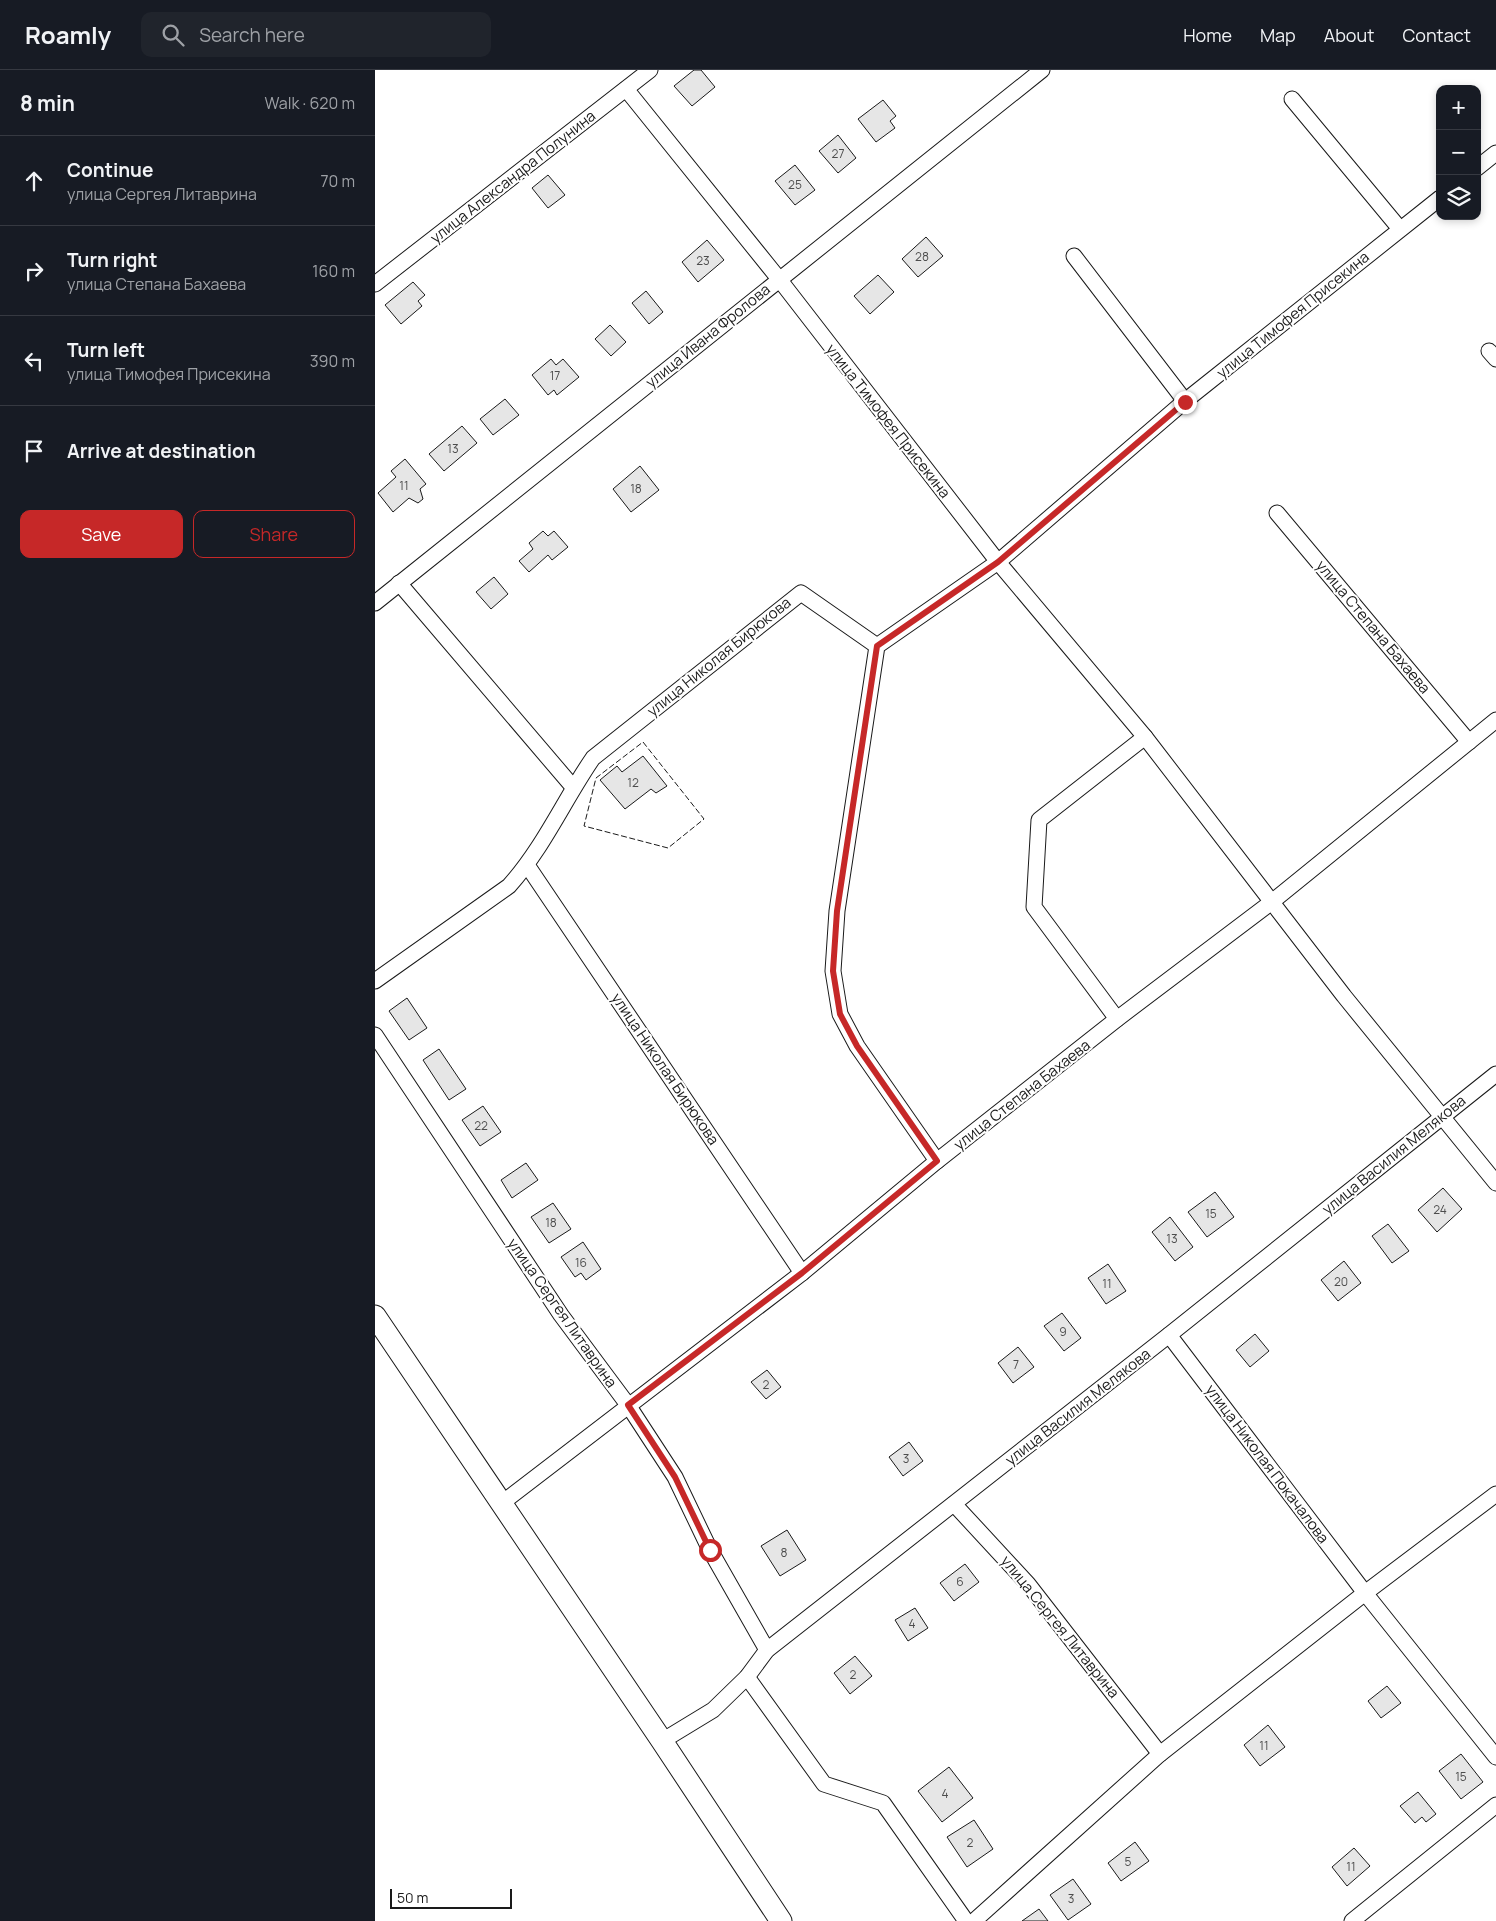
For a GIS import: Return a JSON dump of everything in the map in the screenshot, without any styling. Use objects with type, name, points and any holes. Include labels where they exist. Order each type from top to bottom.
[{"type":"main road","points":[[375,1316],[781,1921]]},
{"type":"street","name":"улица Александра Полунина","points":[[375,284],[650,70]]},
{"type":"street","name":"улица Ивана Фролова","points":[[375,603],[1042,70]]},
{"type":"street","name":"улица Тимофея Присекина","points":[[626,89],[779,279],[998,562]]},
{"type":"street","points":[[1292,99],[1400,229]]},
{"type":"street","points":[[1481,165],[1496,153]]},
{"type":"street","name":"улица Тимофея Присекина","points":[[877,646],[998,562],[1185,402],[1436,201]]},
{"type":"street","points":[[1074,256],[1185,402]]},
{"type":"street","name":"улица Степана Бахаева","points":[[1277,513],[1469,742]]},
{"type":"street","points":[[998,562],[1145,736],[1344,996],[1443,1115],[1496,1183]]},
{"type":"street","points":[[399,583],[573,787]]},
{"type":"street","name":"улица Николая Бирюкова","points":[[375,981],[509,886],[527,865],[555,822],[573,787],[593,758],[801,593],[877,646]]},
{"type":"street","points":[[877,646],[837,911],[833,971],[840,1014],[857,1046],[937,1161]]},
{"type":"street","name":"улица Степана Бахаева","points":[[502,1503],[802,1273],[937,1161],[1117,1019],[1273,901],[1496,720]]},
{"type":"street","points":[[1117,1019],[1034,907],[1039,820],[1145,736]]},
{"type":"street","name":"улица Николая Бирюкова","points":[[527,865],[802,1273]]},
{"type":"street","name":"улица Сергея Литаврина","points":[[375,1035],[561,1315],[628,1405],[675,1477],[710,1550],[767,1650]]},
{"type":"street","name":"улица Василия Мелякова","points":[[662,1741],[713,1710],[747,1677],[767,1650],[1169,1335],[1496,1074]]},
{"type":"street","name":"улица Николая Покачалова","points":[[1169,1335],[1365,1593],[1496,1757]]},
{"type":"street","points":[[974,1921],[1160,1754],[1365,1593],[1496,1494]]},
{"type":"street","name":"улица Сергея Литаврина","points":[[954,1504],[1028,1584],[1160,1754]]},
{"type":"street","points":[[747,1677],[824,1784],[883,1803],[966,1921]]},
{"type":"street","points":[[1352,1921],[1496,1805]]},
{"type":"building","points":[[694,70],[701,70],[715,87],[692,106],[674,86]]},
{"type":"building","points":[[883,100],[896,116],[890,121],[895,128],[876,142],[858,119]]},
{"type":"building","points":[[838,135],[856,158],[838,173],[819,151]]},
{"type":"building","points":[[795,165],[815,190],[795,205],[775,181]]},
{"type":"building","points":[[548,175],[565,195],[548,208],[532,188]]},
{"type":"building","points":[[926,237],[943,256],[918,277],[902,259]]},
{"type":"building","points":[[707,240],[724,260],[698,282],[682,262]]},
{"type":"building","points":[[878,275],[894,292],[870,314],[854,296]]},
{"type":"building","points":[[413,282],[425,295],[418,301],[422,306],[401,324],[385,305]]},
{"type":"building","points":[[646,291],[663,312],[649,324],[632,303]]},
{"type":"building","points":[[610,325],[626,342],[611,356],[595,339]]},
{"type":"building","points":[[551,359],[556,365],[563,359],[579,377],[557,395],[554,390],[548,395],[532,375]]},
{"type":"building","points":[[505,399],[519,415],[493,435],[480,419]]},
{"type":"building","points":[[462,426],[477,443],[444,471],[429,454]]},
{"type":"building","points":[[405,459],[426,484],[420,489],[423,499],[418,503],[409,498],[393,512],[378,493],[396,477],[391,471]]},
{"type":"building","points":[[640,466],[659,490],[631,512],[613,489]]},
{"type":"building","points":[[543,531],[548,536],[554,531],[568,547],[552,560],[548,555],[529,572],[519,561],[533,549],[529,543]]},
{"type":"building","points":[[494,577],[508,594],[491,609],[476,592]]},
{"type":"building","points":[[643,756],[667,786],[656,793],[651,789],[625,809],[600,780],[617,766],[622,772]]},
{"type":"building","points":[[407,998],[427,1028],[409,1040],[389,1011]]},
{"type":"building","points":[[439,1049],[466,1089],[449,1100],[423,1060]]},
{"type":"building","points":[[483,1106],[501,1132],[480,1146],[462,1120]]},
{"type":"building","points":[[526,1163],[538,1180],[512,1198],[501,1180]]},
{"type":"building","points":[[1443,1188],[1462,1209],[1437,1232],[1418,1210]]},
{"type":"building","points":[[1215,1192],[1234,1217],[1207,1237],[1188,1212]]},
{"type":"building","points":[[553,1203],[571,1229],[549,1243],[531,1217]]},
{"type":"building","points":[[1170,1217],[1193,1247],[1175,1261],[1152,1232]]},
{"type":"building","points":[[1388,1224],[1409,1251],[1392,1263],[1372,1236]]},
{"type":"building","points":[[583,1242],[601,1269],[586,1280],[581,1273],[575,1277],[561,1257]]},
{"type":"building","points":[[1344,1261],[1361,1283],[1338,1301],[1321,1280]]},
{"type":"building","points":[[1108,1264],[1126,1291],[1106,1304],[1088,1278]]},
{"type":"building","points":[[1062,1313],[1081,1338],[1064,1351],[1044,1326]]},
{"type":"building","points":[[1255,1334],[1269,1351],[1250,1367],[1236,1350]]},
{"type":"building","points":[[1018,1347],[1034,1367],[1013,1383],[998,1363]]},
{"type":"building","points":[[767,1370],[781,1387],[766,1399],[751,1382]]},
{"type":"building","points":[[909,1442],[923,1461],[903,1476],[889,1457]]},
{"type":"building","points":[[787,1530],[806,1560],[780,1576],[761,1546]]},
{"type":"building","points":[[965,1564],[979,1582],[954,1601],[940,1583]]},
{"type":"building","points":[[915,1608],[928,1628],[908,1641],[895,1620]]},
{"type":"building","points":[[855,1656],[872,1676],[850,1694],[834,1673]]},
{"type":"building","points":[[1387,1686],[1401,1703],[1381,1718],[1368,1701]]},
{"type":"building","points":[[1268,1725],[1285,1747],[1260,1766],[1244,1745]]},
{"type":"building","points":[[1461,1754],[1483,1782],[1461,1799],[1439,1771]]},
{"type":"building","points":[[949,1767],[973,1798],[942,1822],[918,1791]]},
{"type":"building","points":[[1418,1792],[1436,1814],[1426,1822],[1422,1817],[1415,1823],[1400,1806]]},
{"type":"building","points":[[974,1820],[993,1849],[967,1867],[947,1837]]},
{"type":"building","points":[[1135,1842],[1149,1861],[1121,1881],[1108,1863]]},
{"type":"building","points":[[1354,1848],[1370,1866],[1347,1886],[1332,1867]]},
{"type":"building","points":[[1073,1879],[1091,1904],[1068,1920],[1050,1895]]},
{"type":"building","points":[[1039,1909],[1048,1921],[1022,1921]]},
{"type":"fence","points":[[643,742],[704,819],[668,848],[584,826],[596,778],[643,742]]},
{"type":"route","points":[[710,1550],[675,1477],[628,1405],[802,1273],[937,1161],[857,1046],[840,1014],[833,971],[837,911],[877,646],[998,562],[1185,402]]}]
